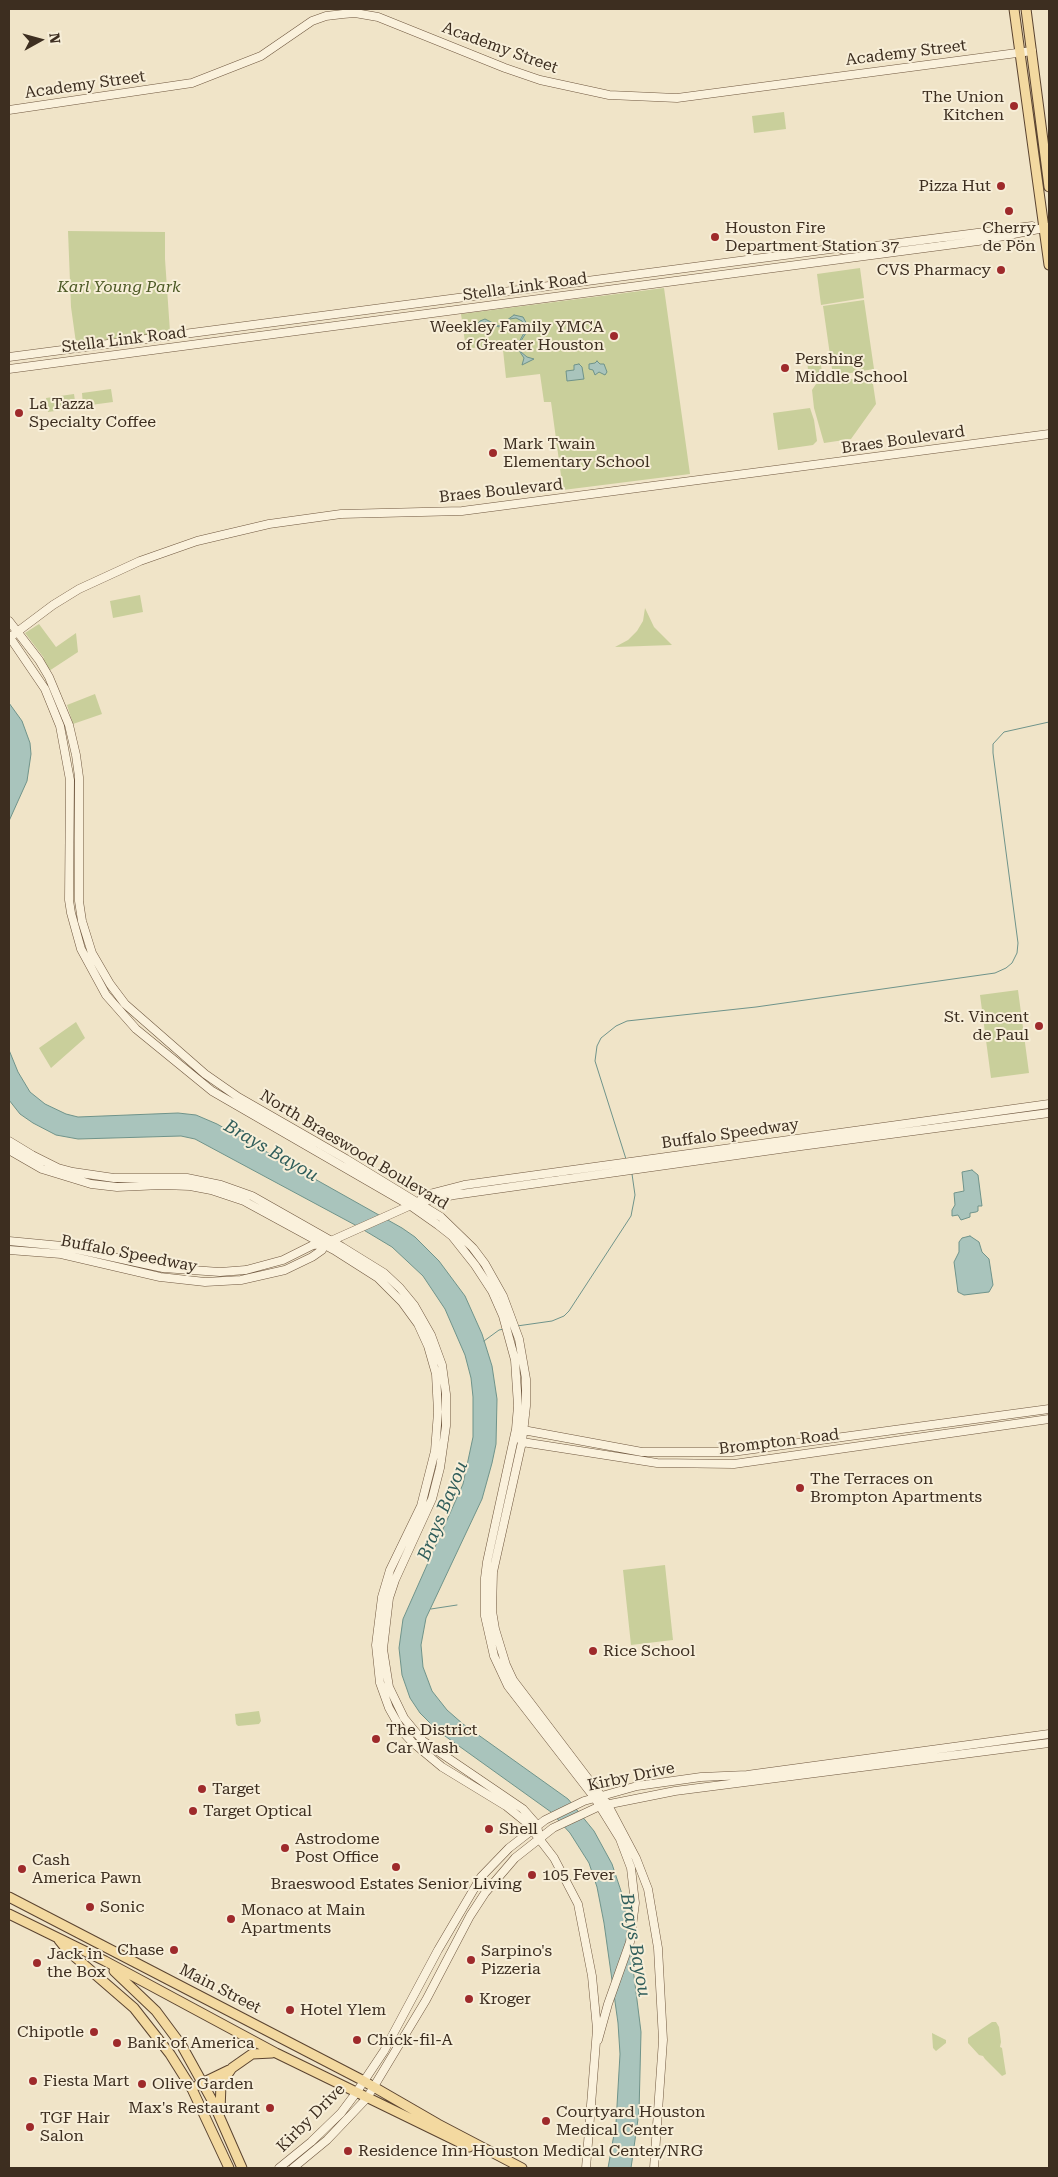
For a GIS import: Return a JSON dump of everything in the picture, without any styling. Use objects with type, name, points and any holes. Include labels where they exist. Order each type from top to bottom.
[{"type":"main road","points":[[1014,9],[1047,227],[1049,265]]},
{"type":"main road","points":[[1026,9],[1049,187]]},
{"type":"main road","name":"Academy Street","points":[[9,110],[192,83],[261,56],[312,21],[326,16],[343,14],[378,17],[505,68],[540,80],[609,95],[677,98],[1032,51]]},
{"type":"main road","name":"Stella Link Road","points":[[9,369],[724,275],[1047,227]]},
{"type":"main road","name":"Stella Link Road","points":[[9,357],[838,248],[844,250],[978,237]]},
{"type":"main road","points":[[735,262],[737,273]]},
{"type":"main road","points":[[723,264],[724,275]]},
{"type":"main road","points":[[703,266],[704,277]]},
{"type":"main road","name":"Braes Boulevard","points":[[9,637],[52,605],[79,589],[140,561],[197,542],[269,524],[341,514],[462,511],[1049,434]]},
{"type":"main road","name":"North Braeswood Boulevard","points":[[9,622],[49,677],[61,702],[70,780],[69,900],[75,933],[83,955],[106,995],[125,1019],[212,1091],[392,1194],[441,1217],[456,1230],[485,1264],[503,1296],[526,1379],[526,1406],[522,1442],[496,1539]]},
{"type":"main road","name":"North Braeswood Boulevard","points":[[9,637],[45,689],[76,755],[79,777],[79,901],[82,921],[91,951],[110,984],[126,1004],[205,1074],[238,1097],[415,1204],[463,1248],[507,1316]]},
{"type":"main road","points":[[83,955],[91,951]]},
{"type":"main road","name":"Buffalo Speedway","points":[[9,1241],[62,1246],[163,1268],[220,1272],[266,1265],[283,1260],[313,1245],[324,1244],[352,1233],[415,1204],[440,1198],[635,1165],[1049,1104]]},
{"type":"main road","name":"Buffalo Speedway","points":[[635,1165],[1049,1113]]},
{"type":"main road","points":[[9,1141],[58,1168],[87,1175],[114,1178],[187,1178],[226,1186],[252,1196],[332,1241],[393,1280],[419,1312],[437,1350],[446,1394],[446,1426],[436,1485],[423,1521],[395,1580],[389,1598],[383,1649],[389,1687],[404,1718],[423,1741],[448,1760],[510,1799],[527,1813],[540,1838],[554,1858],[578,1904],[592,1976],[598,2040],[586,2168]]},
{"type":"main road","points":[[9,1150],[42,1169],[91,1184],[117,1187],[181,1186],[219,1193],[244,1201],[324,1244],[378,1278],[402,1302],[421,1330],[433,1360],[436,1374],[438,1412],[432,1470],[419,1511],[387,1579],[378,1614],[377,1659],[383,1694],[402,1730],[426,1755],[506,1806],[534,1827]]},
{"type":"main road","name":"Buffalo Speedway","points":[[415,1204],[433,1192],[464,1185],[621,1168]]},
{"type":"main road","points":[[392,1194],[395,1202],[392,1214]]},
{"type":"main road","points":[[440,1198],[438,1206],[441,1217]]},
{"type":"main road","points":[[304,1233],[307,1243],[305,1249]]},
{"type":"main road","points":[[352,1233],[350,1242],[352,1253]]},
{"type":"main road","name":"Buffalo Speedway","points":[[9,1250],[61,1254],[160,1277],[205,1282],[241,1280],[285,1270],[312,1257],[322,1250],[324,1244]]},
{"type":"main road","name":"North Braeswood Boulevard","points":[[513,1334],[518,1377],[518,1406],[515,1434],[496,1539],[492,1611],[503,1667],[604,1806],[636,1858],[648,1889],[655,1925],[663,2040],[654,2168]]},
{"type":"main road","name":"Brompton Road","points":[[523,1430],[642,1452],[659,1450],[732,1452],[1049,1408]]},
{"type":"main road","name":"Brompton Road","points":[[522,1442],[657,1463],[734,1464],[1049,1419]]},
{"type":"main road","points":[[522,1442],[515,1434],[523,1430]]},
{"type":"main road","points":[[849,1436],[850,1447]]},
{"type":"main road","points":[[588,1452],[589,1442]]},
{"type":"main road","points":[[657,1463],[659,1450]]},
{"type":"main road","name":"Kirby Drive","points":[[279,2168],[311,2142],[341,2113],[356,2093],[384,2051],[451,1927],[481,1877],[509,1848],[545,1820],[583,1801],[638,1786],[701,1777],[747,1775],[1049,1734]]},
{"type":"main road","name":"Kirby Drive","points":[[293,2168],[316,2149],[367,2098],[426,2000],[470,1916],[485,1893],[515,1858],[553,1828],[590,1810],[675,1791],[1049,1743]]},
{"type":"main road","points":[[675,1791],[697,1786],[701,1782],[701,1777]]},
{"type":"main road","name":"North Braeswood Boulevard","points":[[598,2040],[608,2004],[630,1942],[634,1903],[633,1882],[628,1858],[604,1806]]},
{"type":"main road","name":"Main Street","points":[[9,1897],[364,2081],[438,2124],[522,2168]]},
{"type":"main road","name":"Main Street","points":[[9,1914],[105,1961],[276,2053],[510,2168]]},
{"type":"main road","points":[[75,1932],[144,1999],[182,2046],[203,2083],[242,2168]]},
{"type":"main road","points":[[57,1938],[66,1950],[100,1977],[134,2008],[170,2054],[192,2090],[229,2168]]},
{"type":"main road","points":[[137,1979],[142,1967]]},
{"type":"main road","points":[[415,1994],[426,2000]]},
{"type":"main road","points":[[134,2008],[144,1999]]},
{"type":"main road","points":[[192,2090],[232,2068],[252,2054],[276,2053]]},
{"type":"main road","points":[[221,2122],[219,2102],[221,2084],[232,2068]]},
{"type":"main road","points":[[311,2142],[316,2149]]},
{"type":"green space","points":[[784,112],[786,129],[754,133],[752,116]]},
{"type":"green space","name":"Karl Young Park","points":[[68,231],[165,232],[170,332],[76,343],[71,307]]},
{"type":"green space","points":[[860,268],[864,298],[821,305],[817,274]]},
{"type":"green space","points":[[664,288],[690,474],[563,490],[551,402],[544,402],[540,374],[506,378],[503,350],[496,351],[495,345],[466,349],[461,314]]},
{"type":"green space","points":[[864,300],[874,369],[833,376],[823,306]]},
{"type":"green space","points":[[820,358],[823,379],[809,380],[807,360]]},
{"type":"green space","points":[[866,377],[873,384],[876,404],[851,439],[824,443],[814,408],[812,390],[816,384]]},
{"type":"green space","points":[[111,389],[113,402],[83,406],[82,393]]},
{"type":"green space","points":[[74,394],[76,408],[48,412],[46,398]]},
{"type":"green space","points":[[810,408],[817,441],[813,445],[778,450],[773,413]]},
{"type":"green space","points":[[140,595],[143,612],[113,618],[110,601]]},
{"type":"green space","points":[[645,608],[654,627],[672,645],[615,647],[628,640],[637,631],[643,621]]},
{"type":"green space","points":[[39,624],[56,647],[76,633],[78,652],[49,671],[42,659],[44,658],[25,633]]},
{"type":"green space","points":[[95,694],[102,714],[73,724],[67,705]]},
{"type":"green space","points":[[1018,990],[1029,1073],[991,1078],[980,995]]},
{"type":"green space","points":[[76,1022],[85,1038],[51,1068],[39,1048]]},
{"type":"green space","points":[[665,1565],[673,1640],[631,1645],[623,1570]]},
{"type":"green space","points":[[259,1711],[261,1721],[259,1724],[238,1726],[236,1724],[235,1714]]},
{"type":"green space","points":[[992,2022],[996,2022],[999,2027],[1000,2047],[1002,2048],[1006,2074],[1002,2076],[968,2043],[968,2038]]},
{"type":"green space","points":[[932,2033],[946,2040],[946,2043],[936,2051],[933,2048]]},
{"type":"water","points":[[514,315],[523,317],[528,326],[519,344],[521,352],[527,357],[534,359],[522,365],[524,358],[520,352],[518,344],[525,328],[522,321],[516,318],[510,319],[499,327],[485,322],[476,332],[475,327],[480,321],[485,319],[499,326]]},
{"type":"water","points":[[597,361],[600,364],[604,364],[607,372],[605,375],[599,372],[595,375],[593,370],[589,369],[589,364]]},
{"type":"water","points":[[579,364],[582,367],[584,379],[567,381],[566,371],[574,370],[574,365]]},
{"type":"water","points":[[9,703],[22,721],[30,743],[31,754],[27,781],[9,821]]},
{"type":"water","points":[[9,1050],[18,1072],[30,1092],[45,1104],[66,1114],[78,1117],[178,1113],[196,1115],[217,1124],[415,1237],[439,1261],[465,1296],[482,1334],[492,1366],[497,1399],[496,1444],[482,1499],[426,1618],[421,1645],[423,1667],[432,1691],[447,1710],[463,1724],[568,1799],[594,1831],[612,1864],[621,1891],[627,1920],[641,2032],[639,2112],[631,2168],[608,2168],[616,2123],[620,2054],[618,2023],[604,1923],[597,1887],[589,1863],[570,1833],[551,1812],[438,1731],[420,1713],[410,1698],[402,1675],[399,1648],[403,1619],[463,1484],[473,1437],[471,1378],[465,1355],[445,1309],[423,1276],[392,1247],[357,1226],[195,1139],[181,1136],[78,1139],[56,1135],[33,1123],[20,1114],[9,1100]]},
{"type":"water","points":[[972,1170],[978,1175],[982,1206],[978,1206],[978,1211],[970,1213],[970,1217],[961,1220],[958,1215],[952,1216],[952,1210],[955,1205],[954,1193],[964,1191],[962,1172]]},
{"type":"water","points":[[970,1236],[979,1242],[982,1252],[989,1259],[993,1285],[989,1292],[964,1295],[958,1292],[954,1262],[959,1252],[959,1242],[962,1238]]},
{"type":"waterway","points":[[626,1159],[595,1061],[597,1046],[601,1038],[616,1026],[627,1021],[756,1007],[995,973],[1012,963],[1017,953],[1018,943],[993,744],[1004,732],[1049,722]]},
{"type":"waterway","points":[[517,1326],[552,1321],[564,1316],[569,1311],[631,1216],[635,1195],[632,1174]]},
{"type":"waterway","points":[[484,1341],[499,1330],[504,1329]]},
{"type":"waterway","points":[[431,1609],[457,1605]]},
{"type":"place","name":"The Union Kitchen","points":[[1014,106]]},
{"type":"place","name":"Pizza Hut","points":[[1001,186]]},
{"type":"place","name":"Cherry de Pön","points":[[1009,211]]},
{"type":"place","name":"Houston Fire Department Station 37","points":[[715,237]]},
{"type":"place","name":"CVS Pharmacy","points":[[1001,270]]},
{"type":"place","name":"Weekley Family YMCA of Greater Houston","points":[[614,336]]},
{"type":"place","name":"Pershing Middle School","points":[[785,368]]},
{"type":"place","name":"La Tazza Specialty Coffee","points":[[19,413]]},
{"type":"place","name":"Mark Twain Elementary School","points":[[493,453]]},
{"type":"place","name":"St. Vincent de Paul","points":[[1039,1026]]},
{"type":"place","name":"The Terraces on Brompton Apartments","points":[[800,1488]]},
{"type":"place","name":"Rice School","points":[[593,1651]]},
{"type":"place","name":"The District Car Wash","points":[[376,1739]]},
{"type":"place","name":"Target","points":[[202,1789]]},
{"type":"place","name":"Target Optical","points":[[193,1811]]},
{"type":"place","name":"Shell","points":[[489,1829]]},
{"type":"place","name":"Astrodome Post Office","points":[[285,1848]]},
{"type":"place","name":"Braeswood Estates Senior Living","points":[[396,1867]]},
{"type":"place","name":"Cash America Pawn","points":[[22,1869]]},
{"type":"place","name":"105 Fever","points":[[532,1875]]},
{"type":"place","name":"Sonic","points":[[90,1907]]},
{"type":"place","name":"Monaco at Main Apartments","points":[[231,1919]]},
{"type":"place","name":"Chase","points":[[174,1950]]},
{"type":"place","name":"Sarpino's Pizzeria","points":[[471,1960]]},
{"type":"place","name":"Jack in the Box","points":[[37,1963]]},
{"type":"place","name":"Kroger","points":[[469,1999]]},
{"type":"place","name":"Hotel Ylem","points":[[290,2010]]},
{"type":"place","name":"Chipotle","points":[[94,2032]]},
{"type":"place","name":"Chick-fil-A","points":[[357,2040]]},
{"type":"place","name":"Bank of America","points":[[117,2043]]},
{"type":"place","name":"Fiesta Mart","points":[[33,2081]]},
{"type":"place","name":"Olive Garden","points":[[142,2084]]},
{"type":"place","name":"Max's Restaurant","points":[[270,2108]]},
{"type":"place","name":"Courtyard Houston Medical Center","points":[[546,2121]]},
{"type":"place","name":"TGF Hair Salon","points":[[30,2127]]},
{"type":"place","name":"Residence Inn Houston Medical Center/NRG","points":[[348,2151]]},
{"type":"water label","name":"Brays Bayou","points":[[271,1151]]},
{"type":"water label","name":"Brays Bayou","points":[[443,1511]]},
{"type":"water label","name":"Brays Bayou","points":[[635,1945]]}]
